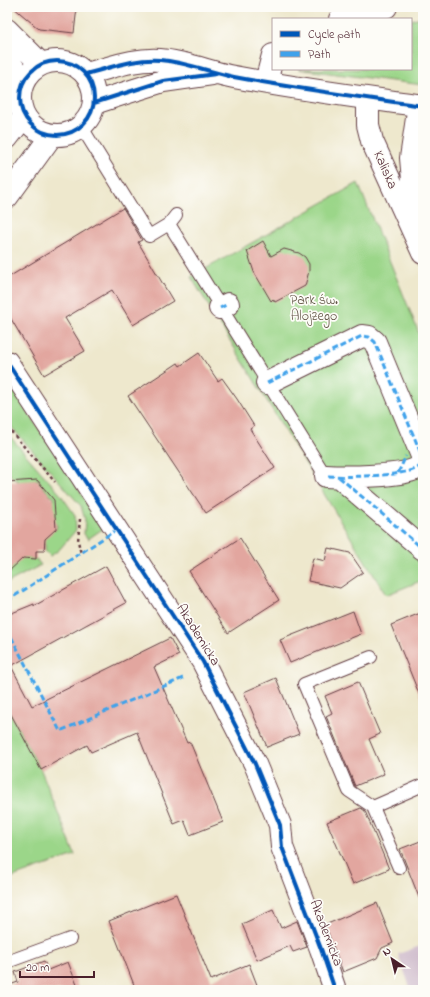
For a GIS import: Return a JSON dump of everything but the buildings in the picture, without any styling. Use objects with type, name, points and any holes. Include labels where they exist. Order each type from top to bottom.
[{"type":"street","points":[[344,18],[386,7]]},
{"type":"street","points":[[7,30],[41,64]]},
{"type":"street","points":[[7,59],[23,80]]},
{"type":"street","points":[[266,82],[272,59]]},
{"type":"street","points":[[53,60],[65,61],[77,66],[86,74],[93,88],[94,103],[87,120],[81,126],[72,132],[62,135],[52,135],[41,132],[31,125],[24,116],[20,104],[20,92],[23,80],[31,71],[41,64],[53,60]]},
{"type":"street","points":[[86,74],[130,62],[159,60],[187,63],[218,73],[324,93],[421,106]]},
{"type":"street","points":[[94,103],[163,81],[218,73]]},
{"type":"street","name":"Kaliska","points":[[368,99],[368,125],[372,141],[420,244]]},
{"type":"street","name":"Kaliska","points":[[420,244],[411,158],[412,142],[421,106]]},
{"type":"street","points":[[7,138],[24,116]]},
{"type":"street","points":[[7,197],[52,135]]},
{"type":"street","points":[[267,383],[362,336],[369,337],[375,342],[422,456],[412,464],[331,477]]},
{"type":"street","name":"Akademicka","points":[[7,362],[203,662],[255,764],[280,825],[282,847],[332,982]]},
{"type":"street","points":[[331,477],[423,549]]},
{"type":"lane","points":[[81,126],[149,236],[172,219],[224,306],[267,383],[331,477]]},
{"type":"lane","points":[[371,657],[304,684],[349,791],[373,807],[399,868]]},
{"type":"lane","points":[[373,807],[423,785]]},
{"type":"lane","points":[[7,962],[70,938]]},
{"type":"path","points":[[7,427],[59,487]]},
{"type":"path","points":[[79,513],[78,541],[81,554]]},
{"type":"shaded area","points":[[423,945],[423,990],[411,990],[398,954]]},
{"type":"green space","points":[[423,16],[423,85],[306,70],[412,70],[412,20]]},
{"type":"green space","name":"Park św. Alojzego","points":[[358,183],[423,343],[423,580],[386,595],[191,277]]},
{"type":"green space","points":[[7,380],[104,528],[88,539],[84,534],[85,520],[81,506],[7,422]]},
{"type":"green space","points":[[7,433],[61,495],[75,515],[76,530],[59,550],[50,556],[45,551],[45,545],[41,540],[53,530],[54,531],[57,526],[52,519],[55,519],[51,500],[54,500],[54,497],[51,496],[39,482],[39,479],[36,480],[36,482],[17,483],[18,481],[16,479],[15,480],[7,471]]},
{"type":"green space","points":[[25,553],[29,558],[36,559],[41,565],[7,583],[7,561]]},
{"type":"green space","points":[[7,707],[41,770],[75,855],[7,879]]},
{"type":"marked path","points":[[220,308],[228,304]]},
{"type":"marked path","points":[[267,383],[362,336],[369,337],[375,342],[422,456],[421,463],[419,467],[412,470],[388,475],[326,476]]},
{"type":"marked path","points":[[398,473],[406,456]]},
{"type":"marked path","points":[[339,477],[423,549]]},
{"type":"marked path","points":[[7,601],[116,530]]},
{"type":"marked path","points":[[7,629],[60,731],[183,678]]},
{"type":"cycle path","points":[[86,74],[141,60],[160,60],[258,81],[328,93],[423,106]]},
{"type":"cycle path","points":[[57,61],[78,67],[88,77],[94,98],[88,119],[78,129],[57,135],[36,129],[26,119],[20,98],[26,77],[36,67],[57,61]]},
{"type":"cycle path","points":[[94,103],[163,81],[216,74]]},
{"type":"cycle path","points":[[7,362],[203,662],[255,764],[280,825],[282,847],[335,990]]}]
